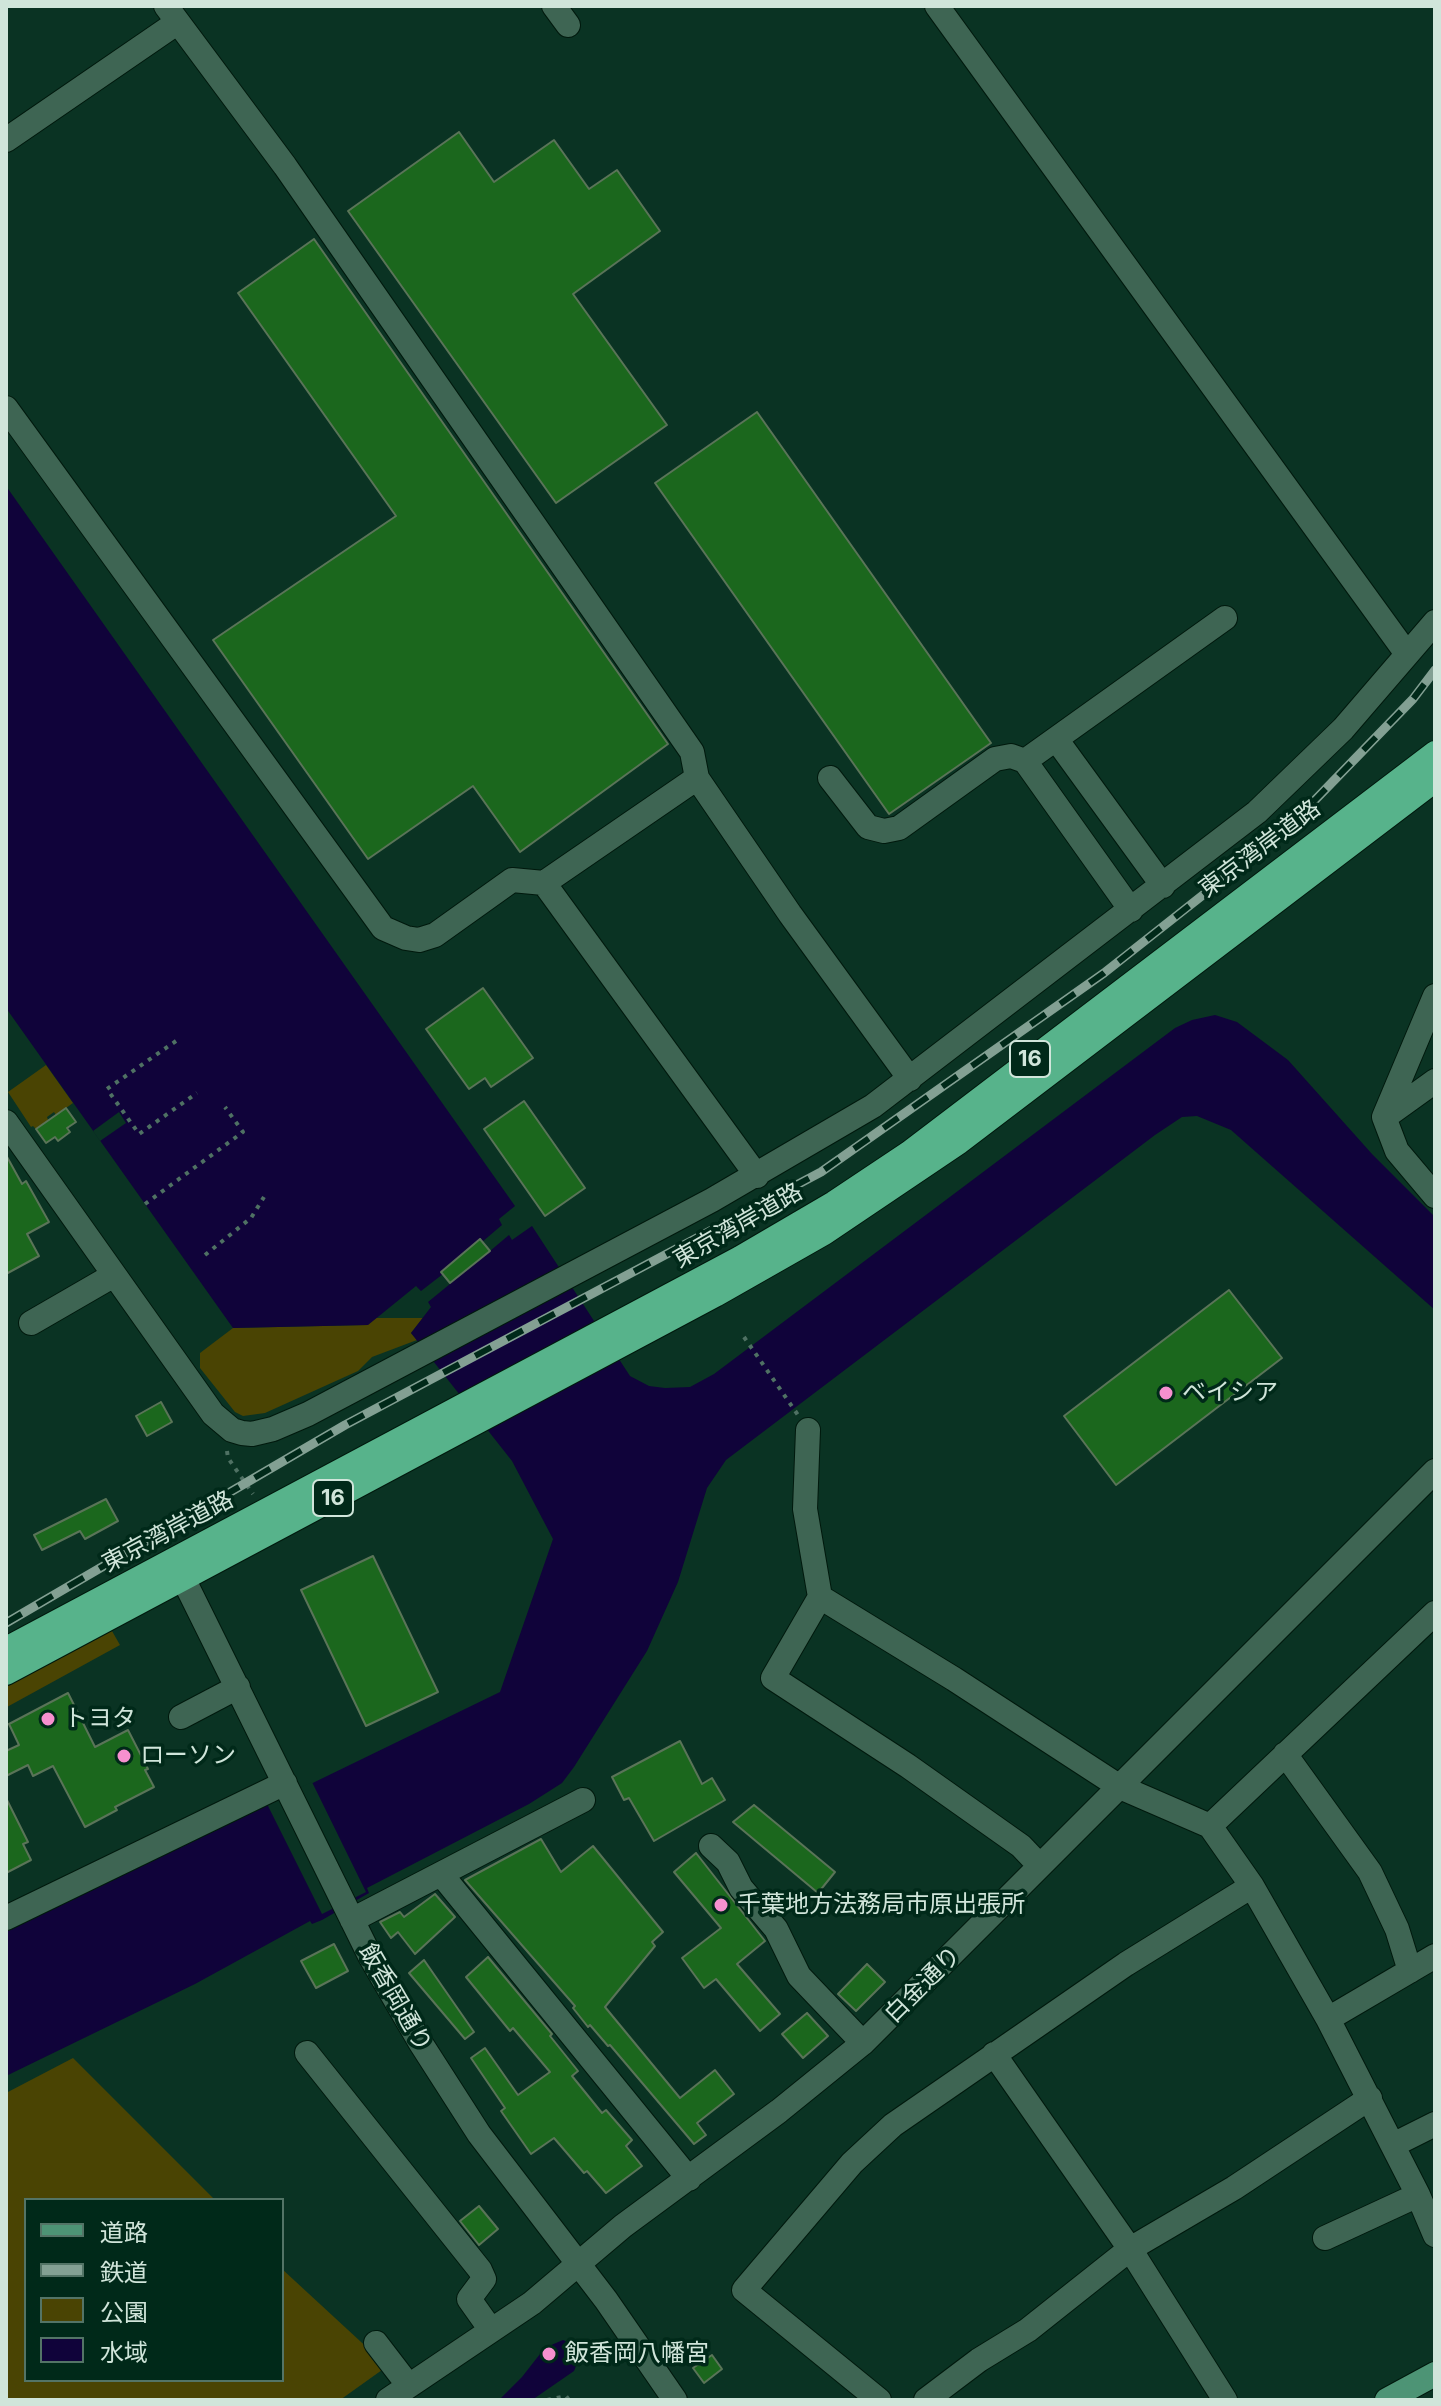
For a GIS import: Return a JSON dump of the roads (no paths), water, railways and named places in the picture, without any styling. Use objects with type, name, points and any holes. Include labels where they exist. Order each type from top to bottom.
[{"type":"highway","name":"東京湾岸道路","points":[[610,1340],[834,1203],[909,1153],[1435,753]]},
{"type":"highway","name":"東京湾岸道路","points":[[6,1673],[180,1570],[610,1340],[810,1241],[893,1189],[959,1142],[1435,780]]},
{"type":"highway","name":"東京湾岸道路","points":[[6,1649],[180,1570]]},
{"type":"main road","points":[[1387,2400],[1435,2374]]},
{"type":"street","points":[[937,6],[1407,654]]},
{"type":"street","points":[[6,140],[172,14],[285,166],[692,752],[697,778],[790,914],[910,1079]]},
{"type":"street","points":[[6,408],[383,928],[406,938],[429,937],[512,880],[544,883],[697,778]]},
{"type":"street","points":[[1025,761],[1225,618]]},
{"type":"street","points":[[8,1129],[213,1414],[232,1430],[252,1434],[273,1429],[308,1414],[757,1176],[873,1106],[1257,812],[1302,771],[1363,707],[1435,622]]},
{"type":"street","points":[[1056,739],[1163,886]]},
{"type":"street","points":[[830,778],[863,823],[884,831],[899,828],[995,759],[1011,756],[1025,761],[1131,910]]},
{"type":"street","points":[[544,883],[757,1176]]},
{"type":"street","points":[[1435,996],[1384,1117],[1397,1151],[1435,1196]]},
{"type":"street","points":[[1384,1117],[1435,1081]]},
{"type":"street","points":[[31,1323],[114,1275]]},
{"type":"street","points":[[808,1430],[805,1509],[820,1597],[773,1678],[908,1766],[1021,1846],[1040,1866]]},
{"type":"street","name":"白金通り","points":[[388,2400],[532,2303],[623,2226],[689,2179],[863,2043],[1435,1471]]},
{"type":"street","name":"飯香岡通り","points":[[180,1570],[348,1912],[420,2042],[471,2121],[606,2300],[675,2400]]},
{"type":"street","points":[[820,1597],[954,1679],[1120,1787],[1210,1826],[1252,1886],[1328,2019],[1370,2098],[1435,2235]]},
{"type":"street","points":[[1210,1826],[1435,1613]]},
{"type":"street","points":[[181,1717],[238,1687]]},
{"type":"street","points":[[1285,1754],[1370,1872],[1397,1929],[1410,1971]]},
{"type":"street","points":[[6,1918],[287,1788]]},
{"type":"street","points":[[348,1912],[441,1874],[583,1800]]},
{"type":"street","points":[[711,1846],[728,1862],[741,1888],[776,1929],[799,1976],[863,2043]]},
{"type":"street","points":[[441,1874],[689,2179]]},
{"type":"street","points":[[879,2400],[744,2290],[852,2163],[893,2125],[1126,1964],[1252,1886]]},
{"type":"street","points":[[1328,2019],[1435,1956]]},
{"type":"street","points":[[307,2053],[480,2270],[484,2279],[469,2299],[491,2330]]},
{"type":"street","points":[[994,2054],[1130,2249],[1225,2400]]},
{"type":"street","points":[[926,2400],[979,2360],[1028,2330],[1130,2249],[1234,2188],[1370,2098]]},
{"type":"street","points":[[1393,2145],[1435,2124]]},
{"type":"street","points":[[1325,2238],[1418,2195]]},
{"type":"street","points":[[376,2343],[409,2386]]},
{"type":"water","points":[[6,486],[515,1206],[499,1219],[502,1225],[482,1242],[490,1251],[509,1235],[512,1240],[532,1226],[630,1376],[649,1386],[665,1388],[690,1387],[714,1374],[1175,1028],[1215,1015],[1237,1022],[1288,1060],[1372,1154],[1435,1217],[1435,1310],[1231,1130],[1197,1116],[1182,1117],[726,1460],[707,1488],[678,1582],[647,1651],[562,1783],[529,1804],[367,1888],[369,1893],[322,1920],[312,1924],[310,1921],[195,1984],[6,2076],[6,1932],[500,1692],[553,1539],[512,1461],[411,1333],[431,1307],[428,1302],[450,1284],[443,1274],[421,1291],[416,1286],[368,1325],[233,1328],[6,1008]]},
{"type":"water","points":[[563,2340],[577,2346],[580,2357],[574,2371],[532,2400],[499,2400],[540,2354]]},
{"type":"railway","points":[[6,1623],[345,1425],[821,1172],[1104,973],[1241,865],[1315,800],[1413,699],[1435,670]]},
{"type":"place","name":"ベイシア","points":[[1166,1393]]},
{"type":"place","name":"トヨタ","points":[[48,1719]]},
{"type":"place","name":"ローソン","points":[[124,1756]]},
{"type":"place","name":"千葉地方法務局市原出張所","points":[[721,1905]]},
{"type":"place","name":"飯香岡八幡宮","points":[[549,2354]]}]
